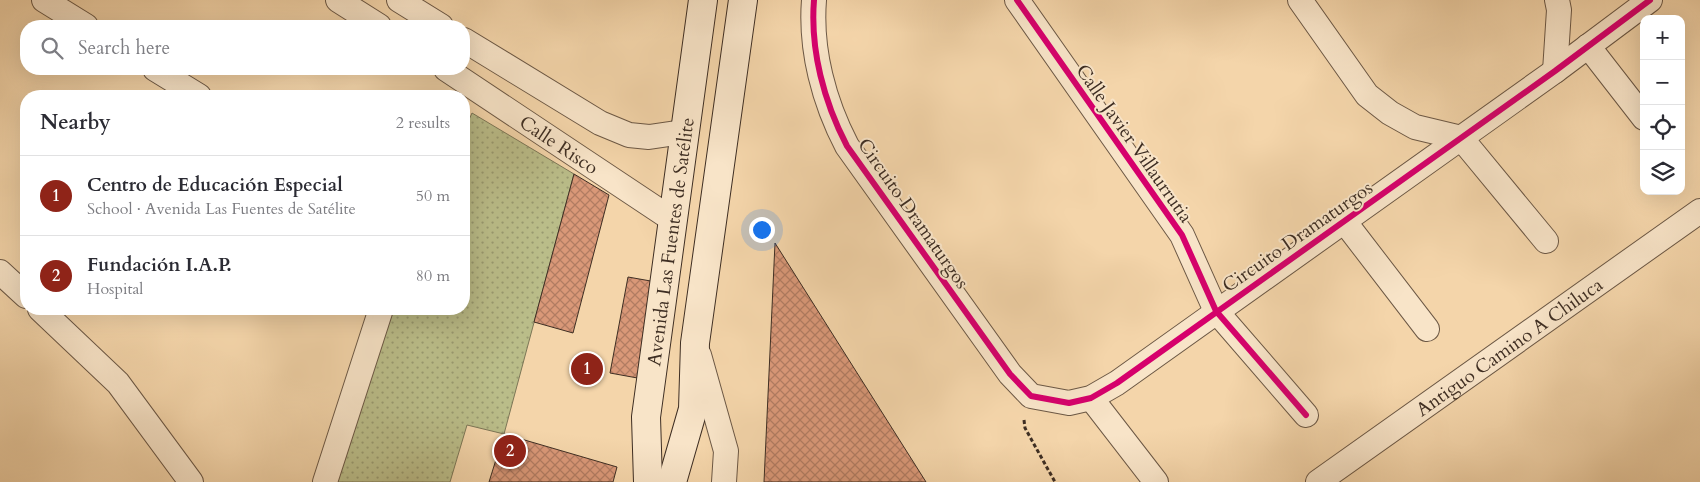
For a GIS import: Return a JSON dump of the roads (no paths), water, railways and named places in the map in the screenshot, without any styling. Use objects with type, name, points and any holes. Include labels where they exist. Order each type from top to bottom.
[{"type":"main road","name":"Avenida Las Fuentes de Satélite","points":[[648,482],[646,417],[703,0]]},
{"type":"main road","name":"Avenida Las Fuentes de Satélite","points":[[672,482],[692,409],[695,343],[743,0]]},
{"type":"main road","points":[[688,482],[692,409]]},
{"type":"main road","points":[[632,482],[646,417]]},
{"type":"street","points":[[44,0],[76,20]]},
{"type":"street","points":[[338,0],[370,20]]},
{"type":"street","points":[[399,0],[431,20]]},
{"type":"street","name":"Circuito Dramaturgos","points":[[814,0],[816,50],[823,89],[834,120],[848,146],[1010,374],[1031,396],[1069,403],[1091,398],[1117,383],[1555,72],[1650,0]]},
{"type":"street","name":"Calle Javier Villaurrutia","points":[[1017,0],[1182,235],[1216,311],[1306,415]]},
{"type":"street","points":[[1300,0],[1368,95],[1390,113],[1415,127],[1461,138],[1546,241]]},
{"type":"street","points":[[1555,72],[1559,10],[1557,0]]},
{"type":"street","name":"Calle Risco","points":[[470,44],[608,126],[629,135],[648,137],[684,132]]},
{"type":"street","points":[[1588,46],[1640,113]]},
{"type":"street","points":[[164,75],[189,90]]},
{"type":"street","name":"Calle Risco","points":[[455,75],[673,220]]},
{"type":"street","name":"Antiguo Camino A Chiluca","points":[[1318,482],[1700,211]]},
{"type":"street","points":[[1344,221],[1427,329]]},
{"type":"street","points":[[0,272],[20,290]]},
{"type":"street","points":[[46,315],[118,383],[190,482]]},
{"type":"street","points":[[325,482],[379,315]]},
{"type":"street","name":"Avenida Las Fuentes de Satélite","points":[[695,343],[726,452],[724,482]]},
{"type":"street","points":[[1091,398],[1156,482]]},
{"type":"place","name":"Centro de Educación Especial","points":[[587,369]]},
{"type":"place","name":"Fundación I.A.P.","points":[[510,451]]}]
